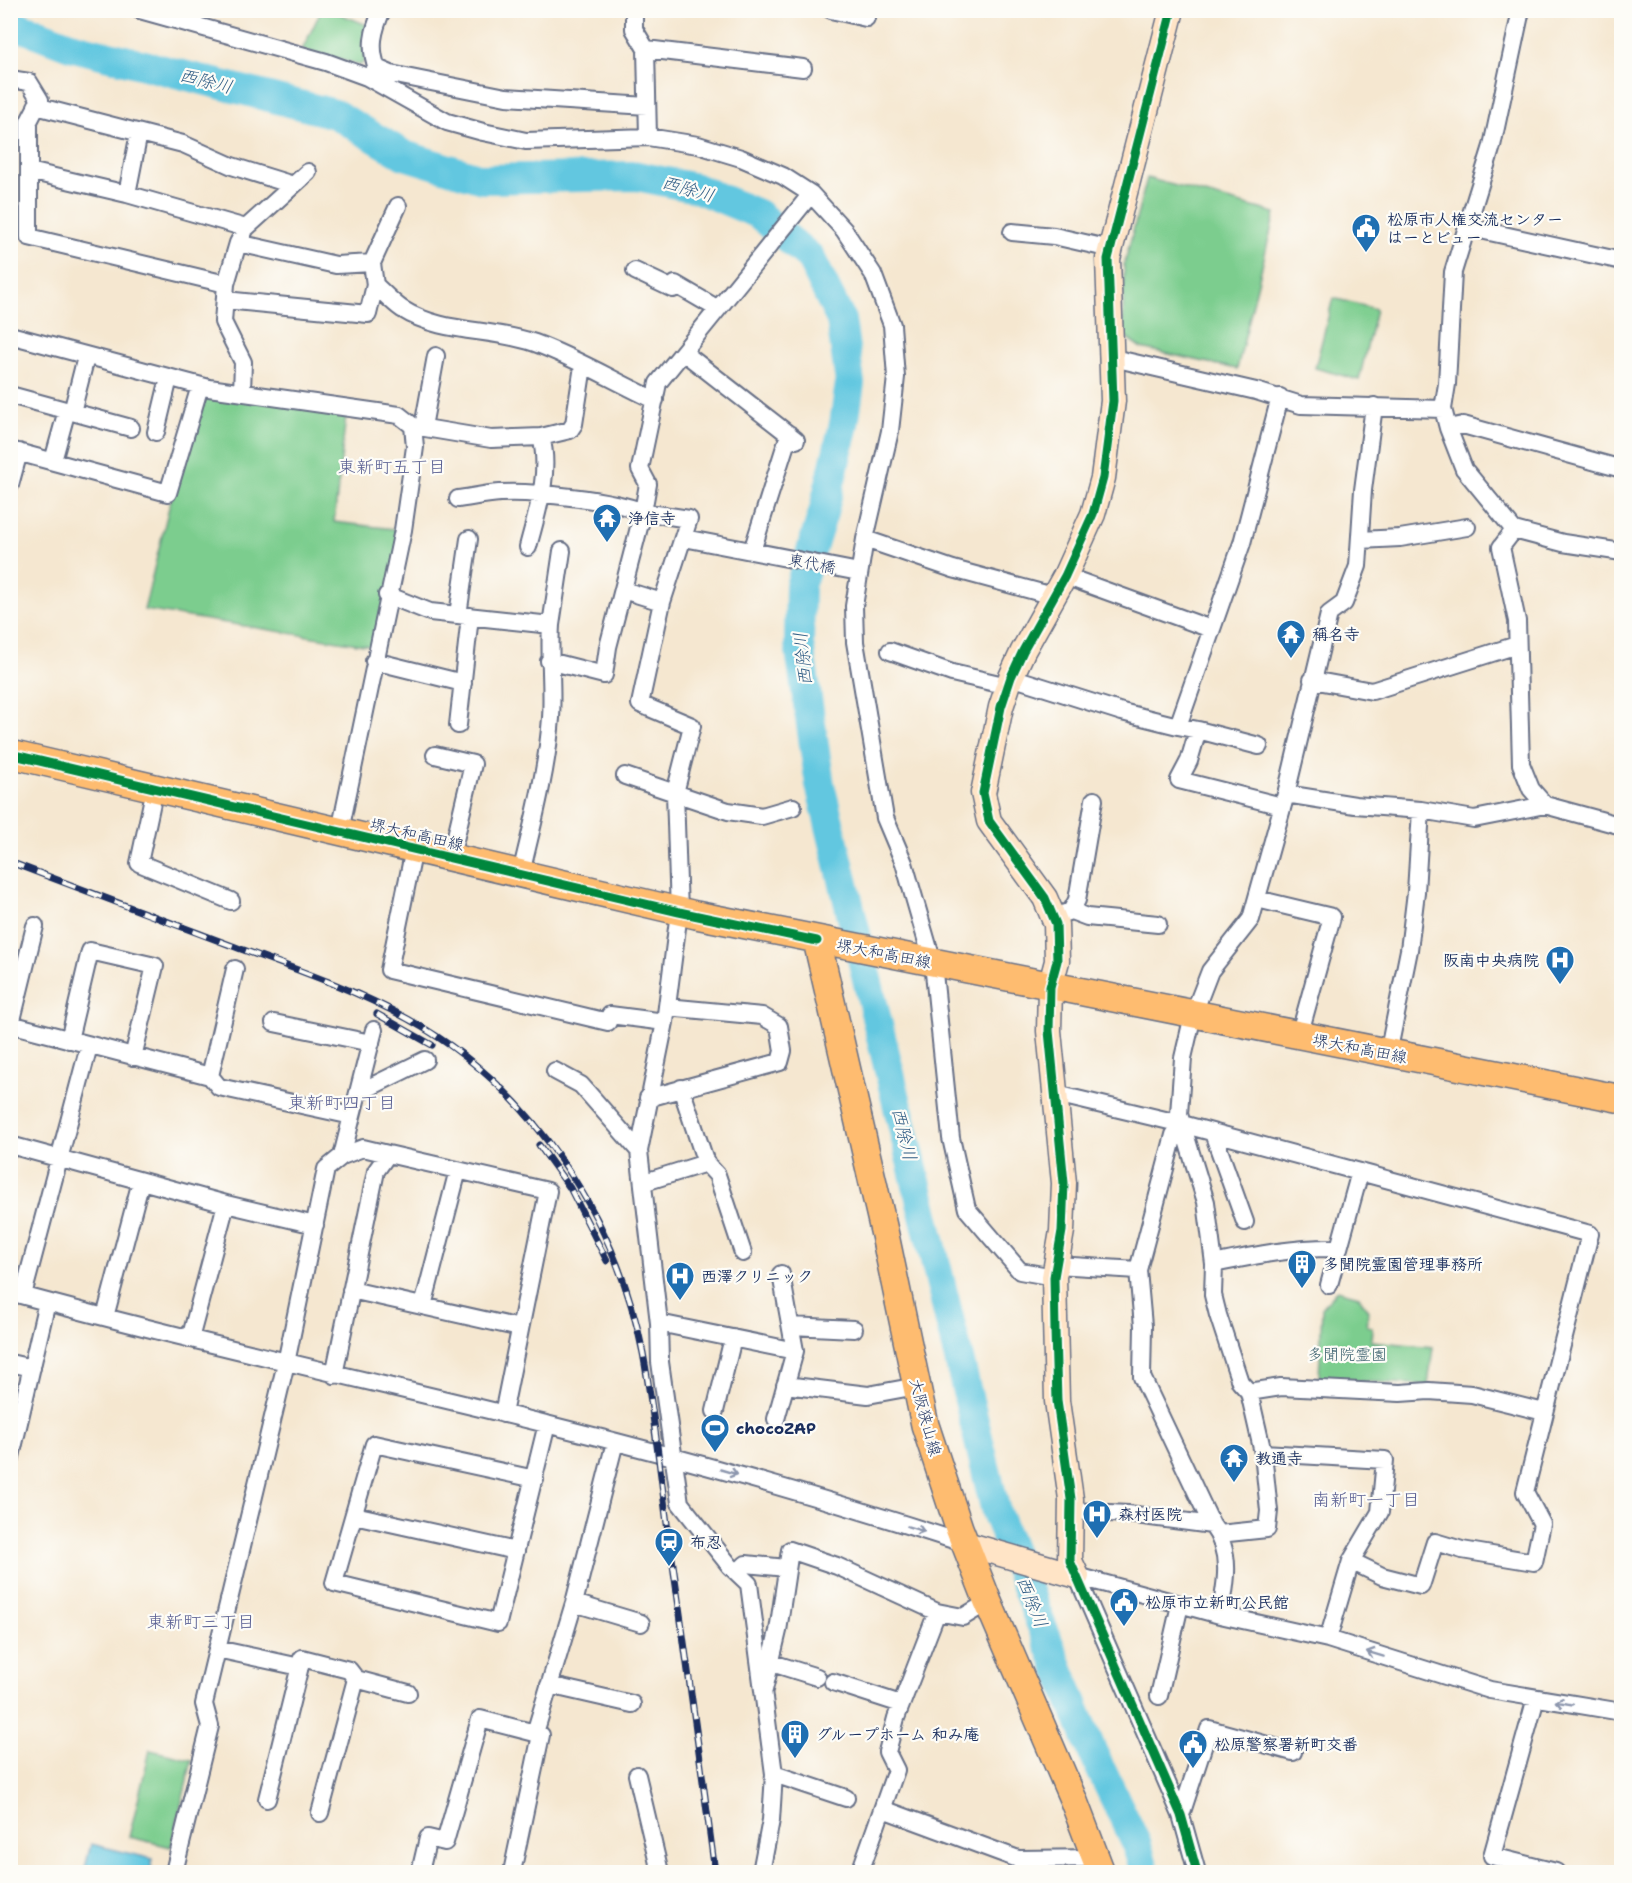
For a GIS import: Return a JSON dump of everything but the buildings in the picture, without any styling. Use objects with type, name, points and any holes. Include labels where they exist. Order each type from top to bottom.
[{"type":"main road","name":"堺大和高田線","points":[[10,754],[680,912],[1622,1099]]},
{"type":"main road","name":"大阪狭山線","points":[[817,941],[885,1235],[925,1425],[971,1546],[987,1602],[1099,1865]]},
{"type":"street","points":[[140,10],[192,27],[372,73],[391,74],[506,97],[647,106]]},
{"type":"street","points":[[185,10],[192,27]]},
{"type":"street","points":[[372,73],[371,51],[374,29],[382,10]]},
{"type":"street","points":[[633,10],[634,29],[646,49],[648,137]]},
{"type":"street","points":[[831,10],[866,18]]},
{"type":"street","points":[[1158,924],[1062,914],[989,821],[983,793],[1010,682],[1093,514],[1103,478],[1113,401],[1108,259],[1172,10]]},
{"type":"street","points":[[1521,10],[1492,146],[1453,272],[1449,363],[1443,409],[1464,469],[1514,530],[1563,543],[1622,552]]},
{"type":"street","points":[[646,49],[803,68]]},
{"type":"street","points":[[372,73],[447,122],[483,132],[526,141],[648,137],[698,145],[741,158],[783,176],[811,194],[844,230],[873,274],[892,326],[896,377],[890,431],[858,572],[854,606],[855,642],[885,818],[904,863],[923,961],[951,1138],[967,1209],[1020,1271],[1138,1270]]},
{"type":"street","points":[[10,79],[29,82],[40,100],[29,121],[28,237],[226,292],[368,314],[375,285],[372,263],[398,206]]},
{"type":"street","points":[[36,106],[183,144],[231,166],[293,185]]},
{"type":"street","points":[[127,194],[139,133]]},
{"type":"street","points":[[29,171],[127,194],[246,228]]},
{"type":"street","points":[[243,393],[243,362],[223,322],[226,292],[238,243],[246,228],[308,172]]},
{"type":"street","points":[[549,662],[604,675],[622,590],[635,550],[643,512],[648,484],[640,469],[658,383],[811,194]]},
{"type":"street","points":[[1467,227],[1622,261]]},
{"type":"street","points":[[1012,232],[1054,236],[1111,249]]},
{"type":"street","points":[[238,243],[336,265],[372,263]]},
{"type":"street","points":[[635,271],[673,289],[675,284],[690,290],[718,309]]},
{"type":"street","points":[[375,285],[402,309],[418,317],[450,327],[482,330],[535,343],[655,400]]},
{"type":"street","points":[[10,335],[200,386],[399,415],[418,426],[491,439],[541,437],[570,430],[574,424],[584,366]]},
{"type":"street","points":[[683,352],[793,437],[759,553]]},
{"type":"street","points":[[340,831],[387,595],[403,530],[418,426],[436,356]]},
{"type":"street","points":[[53,461],[86,357]]},
{"type":"street","points":[[1113,358],[1280,397],[1301,405],[1443,409]]},
{"type":"street","points":[[156,432],[169,378]]},
{"type":"street","points":[[10,485],[15,451],[168,493],[200,386]]},
{"type":"street","points":[[10,395],[130,428]]},
{"type":"street","points":[[1178,726],[1242,543],[1280,397]]},
{"type":"street","points":[[1071,1511],[1128,1514],[1215,1529],[1268,1529],[1269,1511],[1263,1454],[1249,1392],[1240,1382],[1218,1315],[1213,1294],[1214,1264],[1206,1202],[1179,1114],[1183,1058],[1193,1015],[1210,971],[1251,919],[1284,800],[1329,614],[1344,603],[1358,566],[1374,406]]},
{"type":"street","points":[[1448,428],[1463,425],[1622,469]]},
{"type":"street","points":[[528,546],[542,495],[543,445],[541,437]]},
{"type":"street","points":[[458,499],[501,493],[542,495],[627,505],[643,512],[689,519],[662,602],[640,704],[692,726],[675,792],[680,912],[666,1014],[639,1151],[645,1182],[659,1323],[660,1362],[680,1503],[730,1566],[739,1571],[749,1584],[762,1698],[774,1774],[771,1820],[761,1872]]},
{"type":"street","points":[[1360,540],[1400,538],[1467,527]]},
{"type":"street","points":[[1514,530],[1501,547],[1517,621],[1521,680],[1521,764],[1531,789],[1545,805]]},
{"type":"street","points":[[458,725],[469,538]]},
{"type":"street","name":"東代橋","points":[[684,538],[858,572]]},
{"type":"street","points":[[865,539],[953,569],[1059,586],[1211,629]]},
{"type":"street","points":[[521,873],[548,751],[551,716],[549,662],[551,625],[562,551]]},
{"type":"street","points":[[622,590],[662,602]]},
{"type":"street","points":[[387,595],[430,612],[551,625]]},
{"type":"street","points":[[1312,680],[1372,692],[1517,645]]},
{"type":"street","points":[[890,651],[952,673],[1010,682],[1259,746]]},
{"type":"street","points":[[374,660],[462,683]]},
{"type":"street","points":[[1197,730],[1189,761],[1179,780],[1284,800],[1421,810],[1474,819],[1545,805],[1622,826]]},
{"type":"street","points":[[435,755],[473,764],[451,857]]},
{"type":"street","points":[[625,776],[728,811],[762,816],[793,807]]},
{"type":"street","points":[[155,788],[139,863],[231,901]]},
{"type":"street","points":[[1094,800],[1077,900],[1062,914],[1056,924],[1057,961],[1050,987],[1049,1031],[1064,1183],[1062,1231],[1055,1271],[1057,1401],[1071,1511],[1070,1561],[1073,1574],[1181,1815],[1197,1872]]},
{"type":"street","points":[[1388,1054],[1409,950],[1416,892],[1421,810]]},
{"type":"street","points":[[414,849],[388,970],[608,1022],[610,1015],[762,1016],[779,1026],[783,1051],[780,1062],[648,1098]]},
{"type":"street","points":[[1257,899],[1332,917],[1299,1036]]},
{"type":"street","points":[[34,926],[11,1024],[210,1076],[219,1087],[352,1116]]},
{"type":"street","points":[[69,1040],[90,951],[155,966],[134,1057]]},
{"type":"street","points":[[210,1076],[235,969]]},
{"type":"street","points":[[274,1023],[373,1036],[342,1156]]},
{"type":"street","points":[[89,1046],[61,1159],[16,1293],[190,1339],[547,1424],[722,1470],[971,1546],[1180,1605],[1328,1639],[1490,1690],[1622,1712]]},
{"type":"street","points":[[358,1093],[425,1060]]},
{"type":"street","points":[[555,1071],[581,1085],[639,1151]]},
{"type":"street","points":[[681,1088],[706,1163],[717,1175],[743,1253]]},
{"type":"street","points":[[1056,1094],[1182,1124],[1590,1234],[1525,1492],[1542,1524],[1534,1562],[1462,1550],[1435,1542],[1421,1586],[1382,1576],[1351,1562]]},
{"type":"street","points":[[1182,1124],[1174,1135],[1138,1270],[1143,1326],[1143,1377],[1215,1529],[1228,1572],[1220,1615]]},
{"type":"street","points":[[1213,1133],[1245,1222]]},
{"type":"street","points":[[10,1145],[226,1204],[315,1224]]},
{"type":"street","points":[[174,1872],[210,1726],[204,1704],[286,1363],[326,1168],[342,1156],[363,1148],[548,1191],[503,1414]]},
{"type":"street","points":[[334,1375],[376,1171],[388,1154]]},
{"type":"street","points":[[645,1182],[706,1163]]},
{"type":"street","points":[[423,1306],[458,1170]]},
{"type":"street","points":[[1329,1285],[1360,1173]]},
{"type":"street","points":[[105,1317],[141,1181]]},
{"type":"street","points":[[190,1339],[226,1204]]},
{"type":"street","points":[[1214,1264],[1307,1247],[1339,1248]]},
{"type":"street","points":[[776,1419],[795,1350],[781,1274]]},
{"type":"street","points":[[351,1290],[520,1328]]},
{"type":"street","points":[[10,1461],[47,1302]]},
{"type":"street","points":[[659,1323],[795,1350]]},
{"type":"street","points":[[791,1326],[854,1329]]},
{"type":"street","points":[[715,1412],[733,1338]]},
{"type":"street","points":[[10,1364],[32,1368]]},
{"type":"street","points":[[785,1385],[868,1395],[917,1386]]},
{"type":"street","points":[[1249,1392],[1281,1387],[1400,1393],[1429,1391],[1472,1394],[1544,1412]]},
{"type":"street","points":[[535,1479],[374,1444],[334,1583],[498,1623],[535,1479],[547,1424]]},
{"type":"street","points":[[535,1733],[574,1603],[615,1442]]},
{"type":"street","points":[[1263,1454],[1385,1460],[1380,1512],[1351,1562],[1328,1639]]},
{"type":"street","points":[[354,1515],[516,1551]]},
{"type":"street","points":[[762,1698],[772,1663],[790,1550],[837,1566],[937,1612],[963,1617],[987,1602]]},
{"type":"street","points":[[739,1571],[746,1564],[786,1568]]},
{"type":"street","points":[[574,1603],[641,1623]]},
{"type":"street","points":[[1159,1696],[1180,1605]]},
{"type":"street","points":[[860,1872],[896,1770],[887,1752],[901,1704],[937,1612]]},
{"type":"street","points":[[217,1649],[300,1667]]},
{"type":"street","points":[[267,1799],[302,1658],[349,1670],[356,1679],[408,1693]]},
{"type":"street","points":[[772,1663],[901,1704]]},
{"type":"street","points":[[320,1813],[356,1679]]},
{"type":"street","points":[[549,1685],[632,1704]]},
{"type":"street","points":[[1536,1698],[1492,1856],[1517,1868],[1556,1872]]},
{"type":"street","points":[[420,1872],[428,1838],[445,1842],[480,1719],[541,1735],[512,1872]]},
{"type":"street","points":[[1181,1815],[1209,1729],[1293,1752]]},
{"type":"street","points":[[774,1774],[846,1798]]},
{"type":"street","points":[[638,1775],[660,1872]]},
{"type":"street","points":[[884,1809],[1018,1859],[1099,1865]]},
{"type":"green space","points":[[321,11],[333,11],[367,25],[363,46],[365,60],[361,65],[302,50]]},
{"type":"green space","points":[[1147,178],[1275,213],[1237,369],[1141,348],[1123,335],[1124,265]]},
{"type":"green space","points":[[1333,298],[1376,309],[1359,380],[1315,368]]},
{"type":"green space","points":[[209,388],[347,407],[334,522],[403,530],[376,647],[144,610],[170,503]]},
{"type":"green space","name":"多聞院霊園","points":[[1337,1290],[1359,1296],[1368,1311],[1367,1326],[1372,1327],[1371,1341],[1433,1347],[1428,1385],[1319,1379],[1322,1308]]},
{"type":"green space","points":[[150,1750],[192,1760],[171,1847],[129,1837]]},
{"type":"water","points":[[91,1844],[153,1859],[150,1872],[84,1872]]},
{"type":"waterway","name":"西除川","points":[[10,23],[70,46],[335,114],[404,155],[482,179],[637,176],[696,188],[758,214],[810,257],[841,320],[850,383],[844,424],[823,513],[800,586],[799,644],[820,785],[996,1512],[1092,1751],[1136,1843],[1145,1872]]},
{"type":"railway","points":[[10,862],[320,979],[365,997],[408,1019],[453,1047],[493,1081],[530,1119],[562,1160],[589,1205],[612,1253],[630,1302],[643,1353],[715,1872]]},
{"type":"railway","points":[[377,1014],[432,1045]]},
{"type":"railway","points":[[539,1145],[570,1188],[607,1261]]},
{"type":"cycle path","points":[[1172,10],[1108,259],[1113,401],[1103,478],[1093,514],[1065,576],[1011,677],[1001,707],[983,793],[989,821],[1045,898],[1056,924],[1057,961],[1050,987],[1049,1031],[1064,1183],[1062,1231],[1054,1277],[1055,1331],[1057,1401],[1071,1499],[1070,1561],[1181,1815],[1197,1872]]},
{"type":"cycle path","points":[[10,754],[679,912],[817,941]]},
{"type":"place","name":"松原市人権交流センター はーとビュー","points":[[1366,254]]},
{"type":"place","name":"浄信寺","points":[[607,544]]},
{"type":"place","name":"稱名寺","points":[[1291,660]]},
{"type":"place","name":"阪南中央病院","points":[[1560,986]]},
{"type":"place","name":"多聞院霊園管理事務所","points":[[1302,1290]]},
{"type":"place","name":"西澤クリニック","points":[[680,1302]]},
{"type":"place","name":"chocoZAP","points":[[715,1454]]},
{"type":"place","name":"教通寺","points":[[1234,1484]]},
{"type":"place","name":"森村医院","points":[[1097,1540]]},
{"type":"place","name":"布忍","points":[[669,1568]]},
{"type":"place","name":"松原市立新町公民館","points":[[1124,1628]]},
{"type":"place","name":"グループホーム 和み庵","points":[[795,1760]]},
{"type":"place","name":"松原警察署新町交番","points":[[1193,1770]]},
{"type":"district","name":"東新町五丁目","points":[[392,467]]},
{"type":"district","name":"東新町四丁目","points":[[342,1103]]},
{"type":"district","name":"南新町一丁目","points":[[1366,1500]]},
{"type":"district","name":"東新町三丁目","points":[[201,1622]]}]
